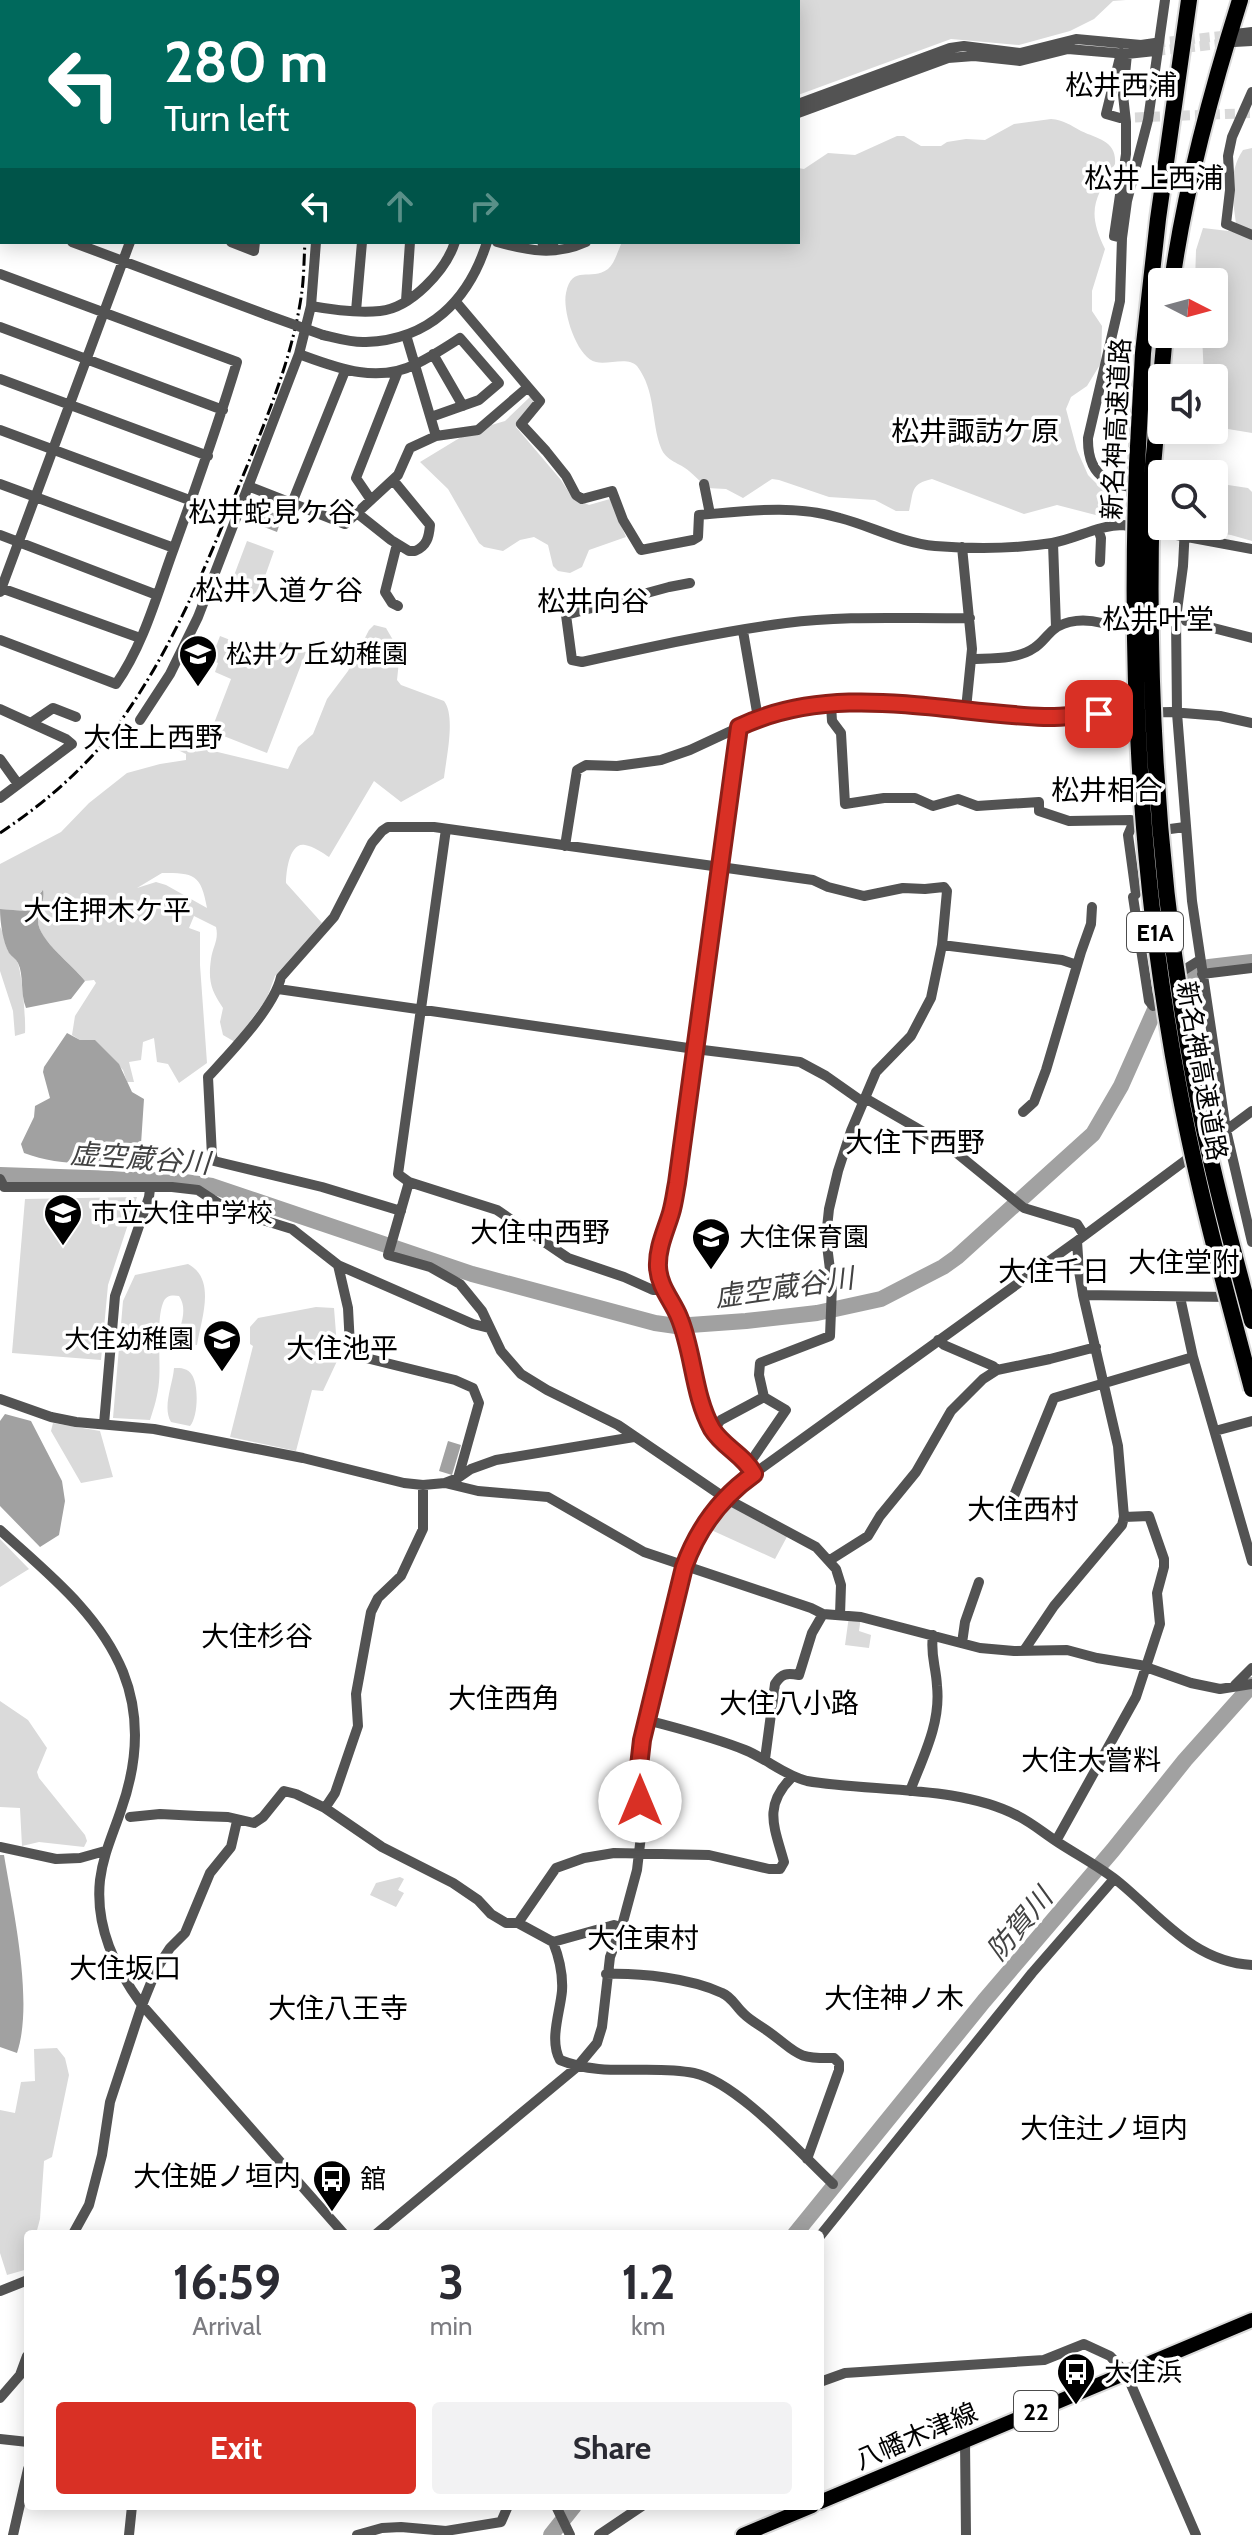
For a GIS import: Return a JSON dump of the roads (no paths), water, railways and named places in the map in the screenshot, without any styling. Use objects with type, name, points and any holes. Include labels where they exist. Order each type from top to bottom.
[{"type":"highway","name":"新名神高速道路","points":[[1189,0],[1158,219],[1143,353],[1151,705],[1159,828],[1174,959],[1216,1186],[1252,1321]]},
{"type":"highway","points":[[1174,268],[1196,161],[1221,60],[1240,0]]},
{"type":"highway","name":"新名神高速道路","points":[[1163,348],[1145,466],[1133,616],[1136,729],[1144,846],[1179,1091],[1202,1203],[1252,1389]]},
{"type":"main road","name":"八幡木津線","points":[[824,2500],[1252,2320]]},
{"type":"main road","points":[[743,2535],[802,2510]]},
{"type":"street","points":[[1148,489],[1113,485],[1101,477],[1088,453],[1088,438],[1120,301],[1122,238],[1127,201],[1148,120],[1165,0]]},
{"type":"street","points":[[1252,32],[1235,38],[1252,41]]},
{"type":"street","points":[[800,103],[950,48],[964,46],[1020,53],[1076,39],[1155,47],[1124,53],[1068,49],[1020,61],[974,56],[948,58],[800,112]]},
{"type":"street","points":[[1122,238],[1114,236],[1126,154],[1124,53]]},
{"type":"street","points":[[1120,118],[1106,114],[1124,53]]},
{"type":"street","points":[[1252,92],[1232,137],[1228,156],[1230,190],[1226,224],[1252,235]]},
{"type":"street","points":[[77,244],[323,335],[364,343],[406,335],[437,318],[456,302],[470,284],[480,266],[486,244]]},
{"type":"street","points":[[129,244],[1,590],[140,638]]},
{"type":"street","points":[[236,244],[254,251],[255,244]]},
{"type":"street","points":[[140,720],[170,674],[198,617],[299,354],[311,306],[316,244]]},
{"type":"street","points":[[356,311],[362,244]]},
{"type":"street","points":[[406,301],[410,244]]},
{"type":"street","points":[[311,306],[382,311],[406,301],[428,285],[451,255],[454,244]]},
{"type":"street","points":[[506,244],[546,253],[581,244]]},
{"type":"street","points":[[0,274],[237,362],[208,456],[157,595],[131,663],[116,684],[0,640]]},
{"type":"street","points":[[456,302],[540,401],[521,424],[566,476],[576,495],[582,499],[612,491],[623,520],[641,550],[698,537],[699,515],[774,508],[838,517],[932,546],[1003,548],[1053,543],[1111,525],[1148,527]]},
{"type":"street","points":[[0,327],[223,410]]},
{"type":"street","points":[[406,335],[436,436]]},
{"type":"street","points":[[299,354],[345,371],[398,371],[415,365],[460,338],[499,383],[479,400],[431,417]]},
{"type":"street","points":[[433,354],[463,406]]},
{"type":"street","points":[[292,503],[345,371]]},
{"type":"street","points":[[371,500],[356,478],[398,371]]},
{"type":"street","points":[[0,379],[208,456]]},
{"type":"street","points":[[248,486],[345,524],[398,475],[410,448],[436,436],[478,430],[528,387]]},
{"type":"street","points":[[0,430],[192,501]]},
{"type":"street","points":[[357,513],[409,551],[422,548],[430,525],[393,480]]},
{"type":"street","points":[[0,484],[174,548]]},
{"type":"street","points":[[704,484],[710,514]]},
{"type":"street","points":[[1098,529],[1101,538],[1100,562]]},
{"type":"street","points":[[0,535],[157,595]]},
{"type":"street","points":[[1184,540],[1176,618],[1177,713],[1185,827],[1200,960],[1226,1130],[1252,1242]]},
{"type":"street","points":[[1218,540],[1252,549]]},
{"type":"street","points":[[1053,543],[1056,627]]},
{"type":"street","points":[[397,544],[385,592],[398,606]]},
{"type":"street","points":[[962,547],[970,618],[971,659],[966,709]]},
{"type":"street","points":[[690,583],[566,615],[572,660],[582,662],[649,647],[817,620],[970,618]]},
{"type":"street","points":[[971,659],[1012,656],[1033,649],[1056,627],[1071,622],[1089,620],[1102,623]]},
{"type":"street","points":[[1186,621],[1252,638]]},
{"type":"street","points":[[743,631],[758,718]]},
{"type":"street","points":[[565,846],[577,770],[586,765],[617,766],[661,760],[758,718],[793,709],[861,701],[1046,717],[1177,713],[1220,716],[1252,723]]},
{"type":"street","points":[[831,705],[832,721],[841,733],[845,804],[884,798],[915,798],[933,806],[958,799],[977,806],[1039,802],[1039,811],[1069,821],[1134,821],[1170,829],[1185,827]]},
{"type":"street","points":[[31,723],[53,708],[76,717]]},
{"type":"street","points":[[0,709],[72,744],[0,798]]},
{"type":"street","points":[[739,727],[677,1183],[672,1212],[660,1246],[658,1267],[664,1290],[679,1318],[700,1399],[713,1430],[751,1469]]},
{"type":"street","points":[[0,759],[18,784]]},
{"type":"street","points":[[1134,821],[1128,835],[1136,894],[1133,897],[1149,1001],[1153,1006],[1168,980],[1200,960]]},
{"type":"street","points":[[381,2230],[577,2067],[597,2043],[602,2027],[606,1974],[640,1853],[642,1827],[638,1775],[647,1720],[684,1567],[693,1541],[705,1521],[751,1469],[786,1410],[764,1397],[760,1363],[830,1336],[832,1286],[826,1237],[838,1171],[876,1072],[911,1036],[931,998],[942,945],[947,891],[944,887],[903,888],[864,896],[813,880],[434,827],[388,827],[372,843],[334,917],[281,977],[278,989],[237,1046],[208,1077],[214,1161],[322,1187],[401,1211]]},
{"type":"street","points":[[446,829],[398,1174],[409,1182],[497,1210],[568,1258],[653,1290],[664,1290]]},
{"type":"street","points":[[1134,877],[1159,874]]},
{"type":"street","points":[[1023,1112],[1034,1102],[1046,1070],[1091,924],[1092,907]]},
{"type":"street","points":[[942,945],[1062,960],[1077,965]]},
{"type":"street","points":[[1202,974],[1252,968]]},
{"type":"street","points":[[278,989],[800,1062],[948,1146],[1024,1208],[1077,1224],[1081,1238],[1083,1295],[1118,1446],[1124,1517],[1122,1525],[1054,1606],[1025,1649]]},
{"type":"street","points":[[751,1469],[1081,1238],[1252,1111]]},
{"type":"street","points":[[0,1179],[4,1187],[172,1187],[198,1190],[227,1209],[292,1229],[338,1265],[473,1324],[489,1328]]},
{"type":"street","points":[[409,1182],[388,1255],[430,1267],[460,1284],[482,1311],[501,1351],[521,1374],[618,1425],[725,1498],[816,1547],[830,1560],[841,1585],[840,1615]]},
{"type":"street","points":[[104,1424],[115,1296],[150,1189]]},
{"type":"street","points":[[338,1265],[348,1308],[350,1346],[358,1356],[455,1380],[473,1388],[479,1403],[458,1478]]},
{"type":"street","points":[[1083,1295],[1252,1296]]},
{"type":"street","points":[[1180,1297],[1193,1357],[1252,1561]]},
{"type":"street","points":[[938,1340],[997,1370]]},
{"type":"street","points":[[830,1560],[868,1536],[916,1472],[951,1411],[983,1379],[997,1370],[1096,1347]]},
{"type":"street","points":[[1007,1513],[1054,1398],[1193,1357]]},
{"type":"street","points":[[713,1430],[721,1420],[764,1397]]},
{"type":"street","points":[[0,1399],[51,1417],[154,1429],[423,1485],[445,1483],[496,1460],[634,1437]]},
{"type":"street","points":[[1215,1431],[1252,1421]]},
{"type":"street","points":[[445,1483],[478,1491],[548,1497],[644,1552],[823,1614],[861,1617],[980,1648],[1067,1650],[1145,1667],[1191,1683],[1220,1689],[1252,1684]]},
{"type":"street","points":[[325,1808],[335,1793],[358,1726],[356,1694],[371,1612],[378,1598],[401,1576],[423,1529],[423,1485]]},
{"type":"street","points":[[1056,1841],[1136,1697],[1160,1624],[1157,1593],[1164,1559],[1149,1516],[1124,1517]]},
{"type":"street","points":[[0,1530],[82,1606],[102,1632],[123,1671],[131,1696],[136,1748],[122,1810],[105,1851],[99,1902],[104,1935],[125,1982],[340,2230]]},
{"type":"street","points":[[962,1643],[965,1622],[979,1582]]},
{"type":"street","points":[[765,1759],[775,1684],[779,1677],[787,1673],[799,1675],[812,1633],[823,1614]]},
{"type":"street","points":[[910,1791],[933,1735],[937,1684],[931,1657],[933,1635]]},
{"type":"street","points":[[1237,1685],[1252,1668]]},
{"type":"street","points":[[647,1720],[765,1759],[792,1777],[826,1785],[910,1791],[987,1805],[1016,1815],[1114,1879],[1172,1932],[1201,1952],[1229,1962],[1252,1965]]},
{"type":"street","points":[[518,1923],[556,1868],[598,1855],[709,1855],[780,1869],[784,1862],[776,1834],[773,1805],[779,1790],[792,1777]]},
{"type":"street","points":[[130,1817],[160,1814],[228,1817],[254,1823],[263,1817],[284,1791],[325,1808],[382,1847],[453,1883],[506,1923],[518,1923],[553,1942],[562,1981],[556,2052],[560,2060],[577,2067],[605,2070],[699,2074],[748,2103],[833,2184]]},
{"type":"street","points":[[75,2230],[89,2205],[102,2155],[110,2102],[142,2005],[157,1968],[185,1933],[210,1873],[231,1847],[237,1821]]},
{"type":"street","points":[[0,1847],[56,1859],[80,1858],[105,1851]]},
{"type":"street","points":[[824,2231],[1032,1973],[1114,1879]]},
{"type":"street","points":[[553,1942],[614,1925],[621,1927]]},
{"type":"street","points":[[606,1974],[649,1976],[722,1993],[796,2055],[812,2059],[834,2058],[839,2063],[839,2070],[807,2159]]},
{"type":"street","points":[[0,2291],[24,2282]]},
{"type":"street","points":[[824,2381],[845,2373],[1044,2360],[1084,2344],[1110,2356],[1126,2373],[1196,2535]]},
{"type":"street","points":[[0,2398],[20,2375],[24,2364]]},
{"type":"street","points":[[0,2439],[24,2442]]},
{"type":"street","points":[[965,2441],[966,2535]]},
{"type":"street","points":[[13,2535],[24,2487]]},
{"type":"street","points":[[129,2535],[132,2510]]},
{"type":"street","points":[[357,2535],[382,2528],[446,2531],[482,2527],[501,2522],[506,2510]]},
{"type":"street","points":[[557,2510],[568,2532]]},
{"type":"street","points":[[599,2535],[636,2510]]},
{"type":"water","points":[[252,503],[282,517],[277,532],[246,520]]},
{"type":"water","points":[[43,890],[38,917],[40,928],[50,944],[85,981],[71,999],[26,1008],[20,968],[5,944],[0,909],[26,911]]},
{"type":"water","points":[[67,1033],[80,1040],[95,1040],[119,1064],[132,1092],[144,1099],[140,1159],[67,1162],[24,1153],[21,1144],[34,1117],[35,1106],[50,1098],[44,1067]]},
{"type":"water","points":[[5,1414],[31,1421],[62,1481],[65,1501],[59,1535],[40,1547],[0,1506],[0,1421]]},
{"type":"water","points":[[448,1441],[461,1445],[452,1475],[439,1471]]},
{"type":"water","points":[[0,1855],[4,1855],[23,1982],[22,2032],[17,2053],[0,2047]]},
{"type":"waterway","name":"虚空蔵谷川","points":[[0,1175],[178,1181],[212,1186],[472,1274],[655,1323],[676,1326],[817,1313],[881,1299],[957,1257],[1093,1134],[1121,1086],[1157,1005],[1173,983],[1186,974],[1209,967],[1252,962]]},
{"type":"waterway","name":"防賀川","points":[[798,2230],[984,2001],[1185,1760],[1252,1685]]},
{"type":"waterway","name":"防賀川","points":[[551,2535],[571,2510]]},
{"type":"tunnel","points":[[1155,43],[1232,35]]},
{"type":"tunnel","points":[[1155,51],[1229,43]]},
{"type":"tunnel","points":[[1120,118],[1252,113]]},
{"type":"railway","points":[[0,833],[49,796],[94,754],[137,697],[168,644],[219,533],[283,373],[302,291],[305,244]]},
{"type":"place","name":"松井ケ丘幼稚園","points":[[198,688]]},
{"type":"place","name":"市立大住中学校","points":[[63,1247]]},
{"type":"place","name":"大住保育園","points":[[711,1271]]},
{"type":"place","name":"大住幼稚園","points":[[222,1373]]},
{"type":"place","name":"舘","points":[[332,2213]]},
{"type":"place","name":"大住浜","points":[[1076,2406]]},
{"type":"district","name":"松井西浦","points":[[1121,85]]},
{"type":"district","name":"松井上西浦","points":[[1154,178]]},
{"type":"district","name":"松井諏訪ケ原","points":[[975,431]]},
{"type":"district","name":"松井蛇見ケ谷","points":[[272,512]]},
{"type":"district","name":"松井入道ケ谷","points":[[279,590]]},
{"type":"district","name":"松井向谷","points":[[593,601]]},
{"type":"district","name":"松井叶堂","points":[[1158,619]]},
{"type":"district","name":"大住上西野","points":[[153,737]]},
{"type":"district","name":"松井相合","points":[[1107,790]]},
{"type":"district","name":"大住押木ケ平","points":[[107,910]]},
{"type":"district","name":"大住下西野","points":[[915,1142]]},
{"type":"district","name":"大住中西野","points":[[540,1232]]},
{"type":"district","name":"大住堂附","points":[[1184,1262]]},
{"type":"district","name":"大住千日","points":[[1054,1271]]},
{"type":"district","name":"大住池平","points":[[342,1348]]},
{"type":"district","name":"大住西村","points":[[1023,1509]]},
{"type":"district","name":"大住杉谷","points":[[257,1636]]},
{"type":"district","name":"大住西角","points":[[504,1698]]},
{"type":"district","name":"大住八小路","points":[[789,1703]]},
{"type":"district","name":"大住大嘗料","points":[[1091,1760]]},
{"type":"district","name":"大住東村","points":[[643,1938]]},
{"type":"district","name":"大住坂口","points":[[125,1968]]},
{"type":"district","name":"大住神ノ木","points":[[894,1998]]},
{"type":"district","name":"大住八王寺","points":[[338,2008]]},
{"type":"district","name":"大住辻ノ垣内","points":[[1104,2128]]},
{"type":"district","name":"大住姫ノ垣内","points":[[217,2176]]}]
